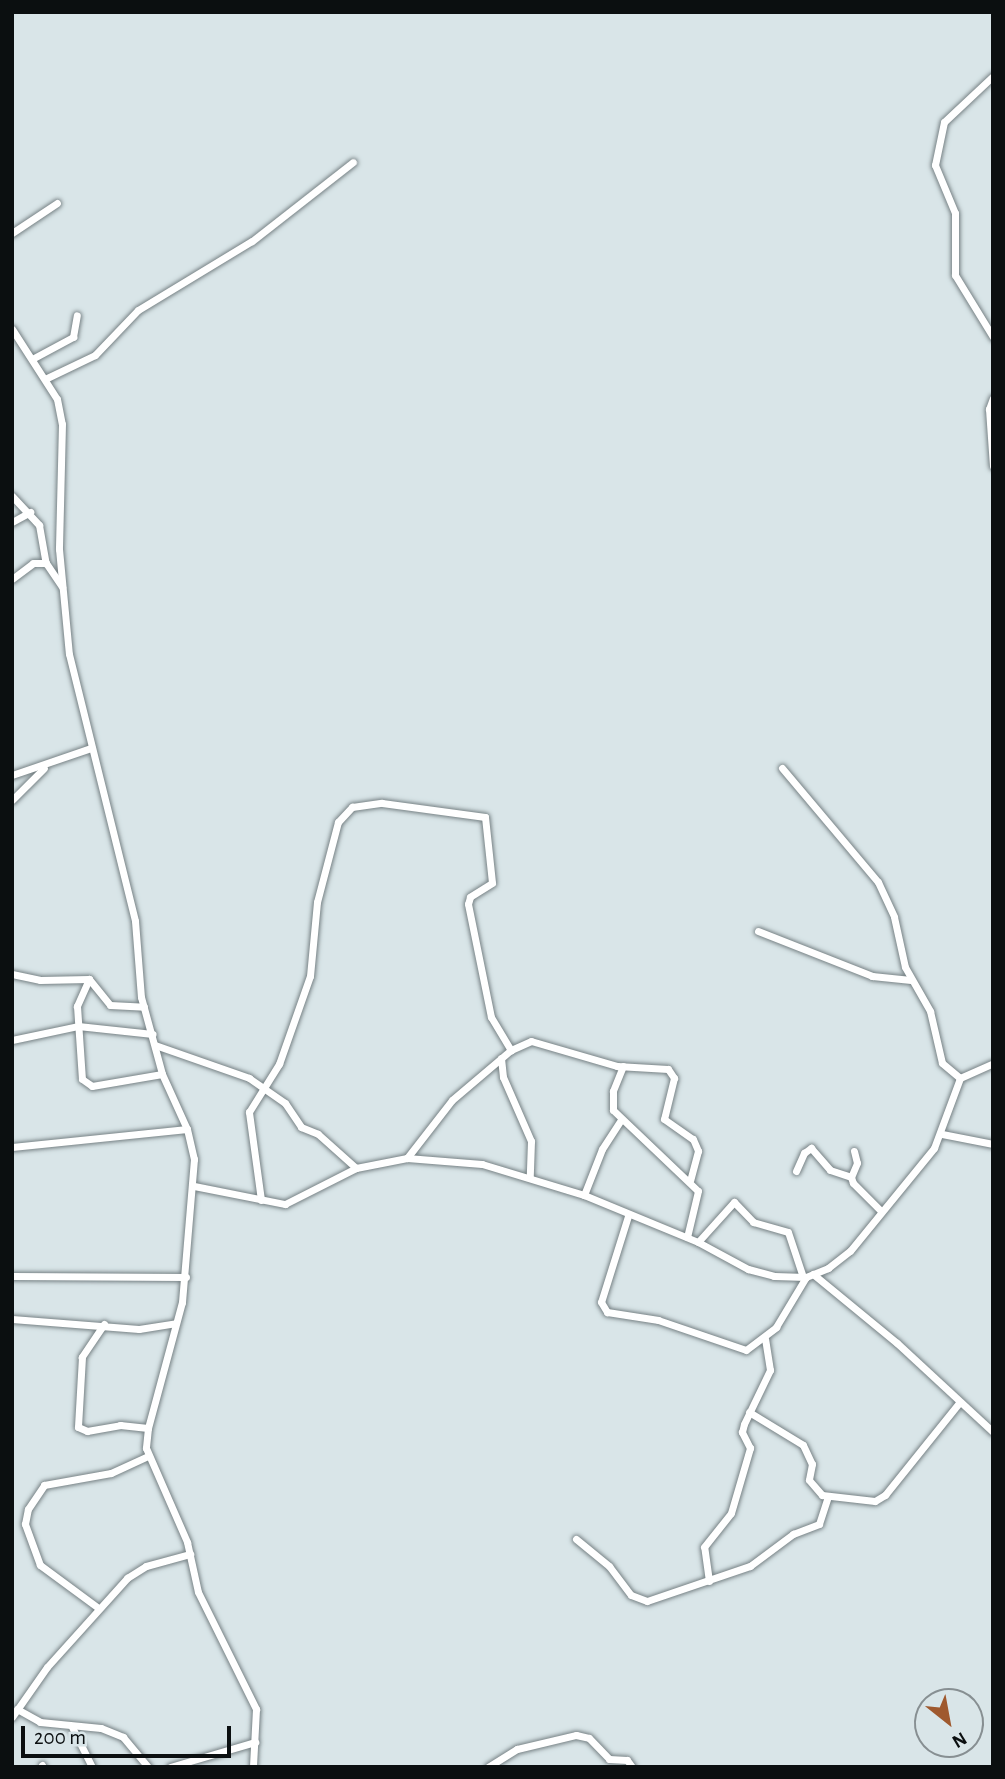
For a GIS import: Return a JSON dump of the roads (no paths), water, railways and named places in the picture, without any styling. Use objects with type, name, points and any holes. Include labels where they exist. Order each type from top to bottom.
[{"type":"street","points":[[993,76],[944,122],[935,165],[956,213],[956,275],[993,337]]},
{"type":"street","points":[[47,378],[95,355],[138,310],[252,242],[353,162]]},
{"type":"street","points":[[12,233],[57,203]]},
{"type":"street","points":[[32,359],[73,337],[77,315]]},
{"type":"street","points":[[12,329],[47,378],[62,424],[59,549],[69,654],[138,934],[144,1007],[162,1074],[187,1129],[194,1159],[194,1186],[185,1235],[186,1277],[159,1400],[148,1428],[148,1456],[190,1554],[210,1620],[249,1689],[257,1715],[253,1767]]},
{"type":"street","points":[[993,398],[989,409],[993,466]]},
{"type":"street","points":[[12,496],[30,512],[42,534],[46,563],[62,587]]},
{"type":"street","points":[[12,522],[30,512]]},
{"type":"street","points":[[12,579],[33,563],[46,563]]},
{"type":"street","points":[[12,775],[46,767],[91,748]]},
{"type":"street","points":[[12,800],[46,767]]},
{"type":"street","points":[[782,768],[870,868],[894,917],[911,980],[930,1011],[942,1063],[960,1078]]},
{"type":"street","points":[[261,1200],[248,1118],[279,1064],[310,976],[314,916],[338,822],[359,804],[418,806],[485,817],[492,883],[470,897],[468,904],[491,1017],[511,1049]]},
{"type":"street","points":[[758,931],[872,976],[911,980]]},
{"type":"street","points":[[12,974],[40,980],[89,979]]},
{"type":"street","points":[[89,979],[110,1005],[144,1007]]},
{"type":"street","points":[[89,979],[77,1006],[78,1068],[86,1084],[162,1074]]},
{"type":"street","points":[[12,1040],[78,1026],[153,1034]]},
{"type":"street","points":[[407,1158],[452,1100],[511,1049],[538,1042],[623,1066],[662,1066],[672,1073],[664,1119],[693,1139],[698,1151],[690,1180]]},
{"type":"street","points":[[155,1045],[195,1056],[265,1089],[285,1102],[301,1127],[318,1134],[356,1168]]},
{"type":"street","points":[[501,1058],[503,1077],[531,1141],[530,1177]]},
{"type":"street","points":[[628,1216],[602,1309],[658,1320],[746,1350],[765,1339],[787,1314],[807,1276],[850,1251],[880,1209],[942,1134],[960,1078],[993,1063]]},
{"type":"street","points":[[623,1066],[611,1101],[621,1120],[690,1180],[700,1197],[687,1237]]},
{"type":"street","points":[[584,1195],[602,1149],[621,1120]]},
{"type":"street","points":[[12,1147],[187,1129]]},
{"type":"street","points":[[942,1134],[993,1143]]},
{"type":"street","points":[[796,1171],[804,1153],[811,1148],[830,1170],[850,1177],[859,1191],[880,1209]]},
{"type":"street","points":[[850,1177],[857,1163],[854,1151]]},
{"type":"street","points":[[194,1186],[261,1200],[291,1202],[356,1168],[407,1158],[493,1166],[584,1195],[628,1216],[687,1237],[748,1269],[807,1276]]},
{"type":"street","points":[[698,1242],[734,1202],[752,1222],[788,1233],[807,1276],[897,1343],[993,1432]]},
{"type":"street","points":[[12,1276],[186,1277]]},
{"type":"street","points":[[12,1319],[152,1329],[175,1322]]},
{"type":"street","points":[[104,1324],[82,1357],[78,1427],[87,1432],[120,1425],[148,1428]]},
{"type":"street","points":[[709,1581],[704,1547],[731,1513],[750,1448],[742,1432],[770,1370],[765,1339]]},
{"type":"street","points":[[750,1412],[803,1445],[812,1464],[809,1480],[828,1496],[880,1499],[959,1403]]},
{"type":"street","points":[[97,1607],[40,1565],[25,1524],[28,1509],[44,1485],[111,1473],[148,1456]]},
{"type":"street","points":[[576,1539],[609,1566],[639,1601],[750,1566],[793,1534],[819,1524],[828,1496]]},
{"type":"street","points":[[12,1717],[97,1607],[135,1572],[190,1554]]},
{"type":"street","points":[[18,1709],[40,1722],[101,1728],[123,1737],[148,1767]]},
{"type":"street","points":[[72,1727],[92,1767]]},
{"type":"street","points":[[488,1767],[517,1749],[576,1735],[589,1738],[606,1757],[627,1760],[632,1767]]},
{"type":"street","points":[[170,1767],[255,1742]]}]
